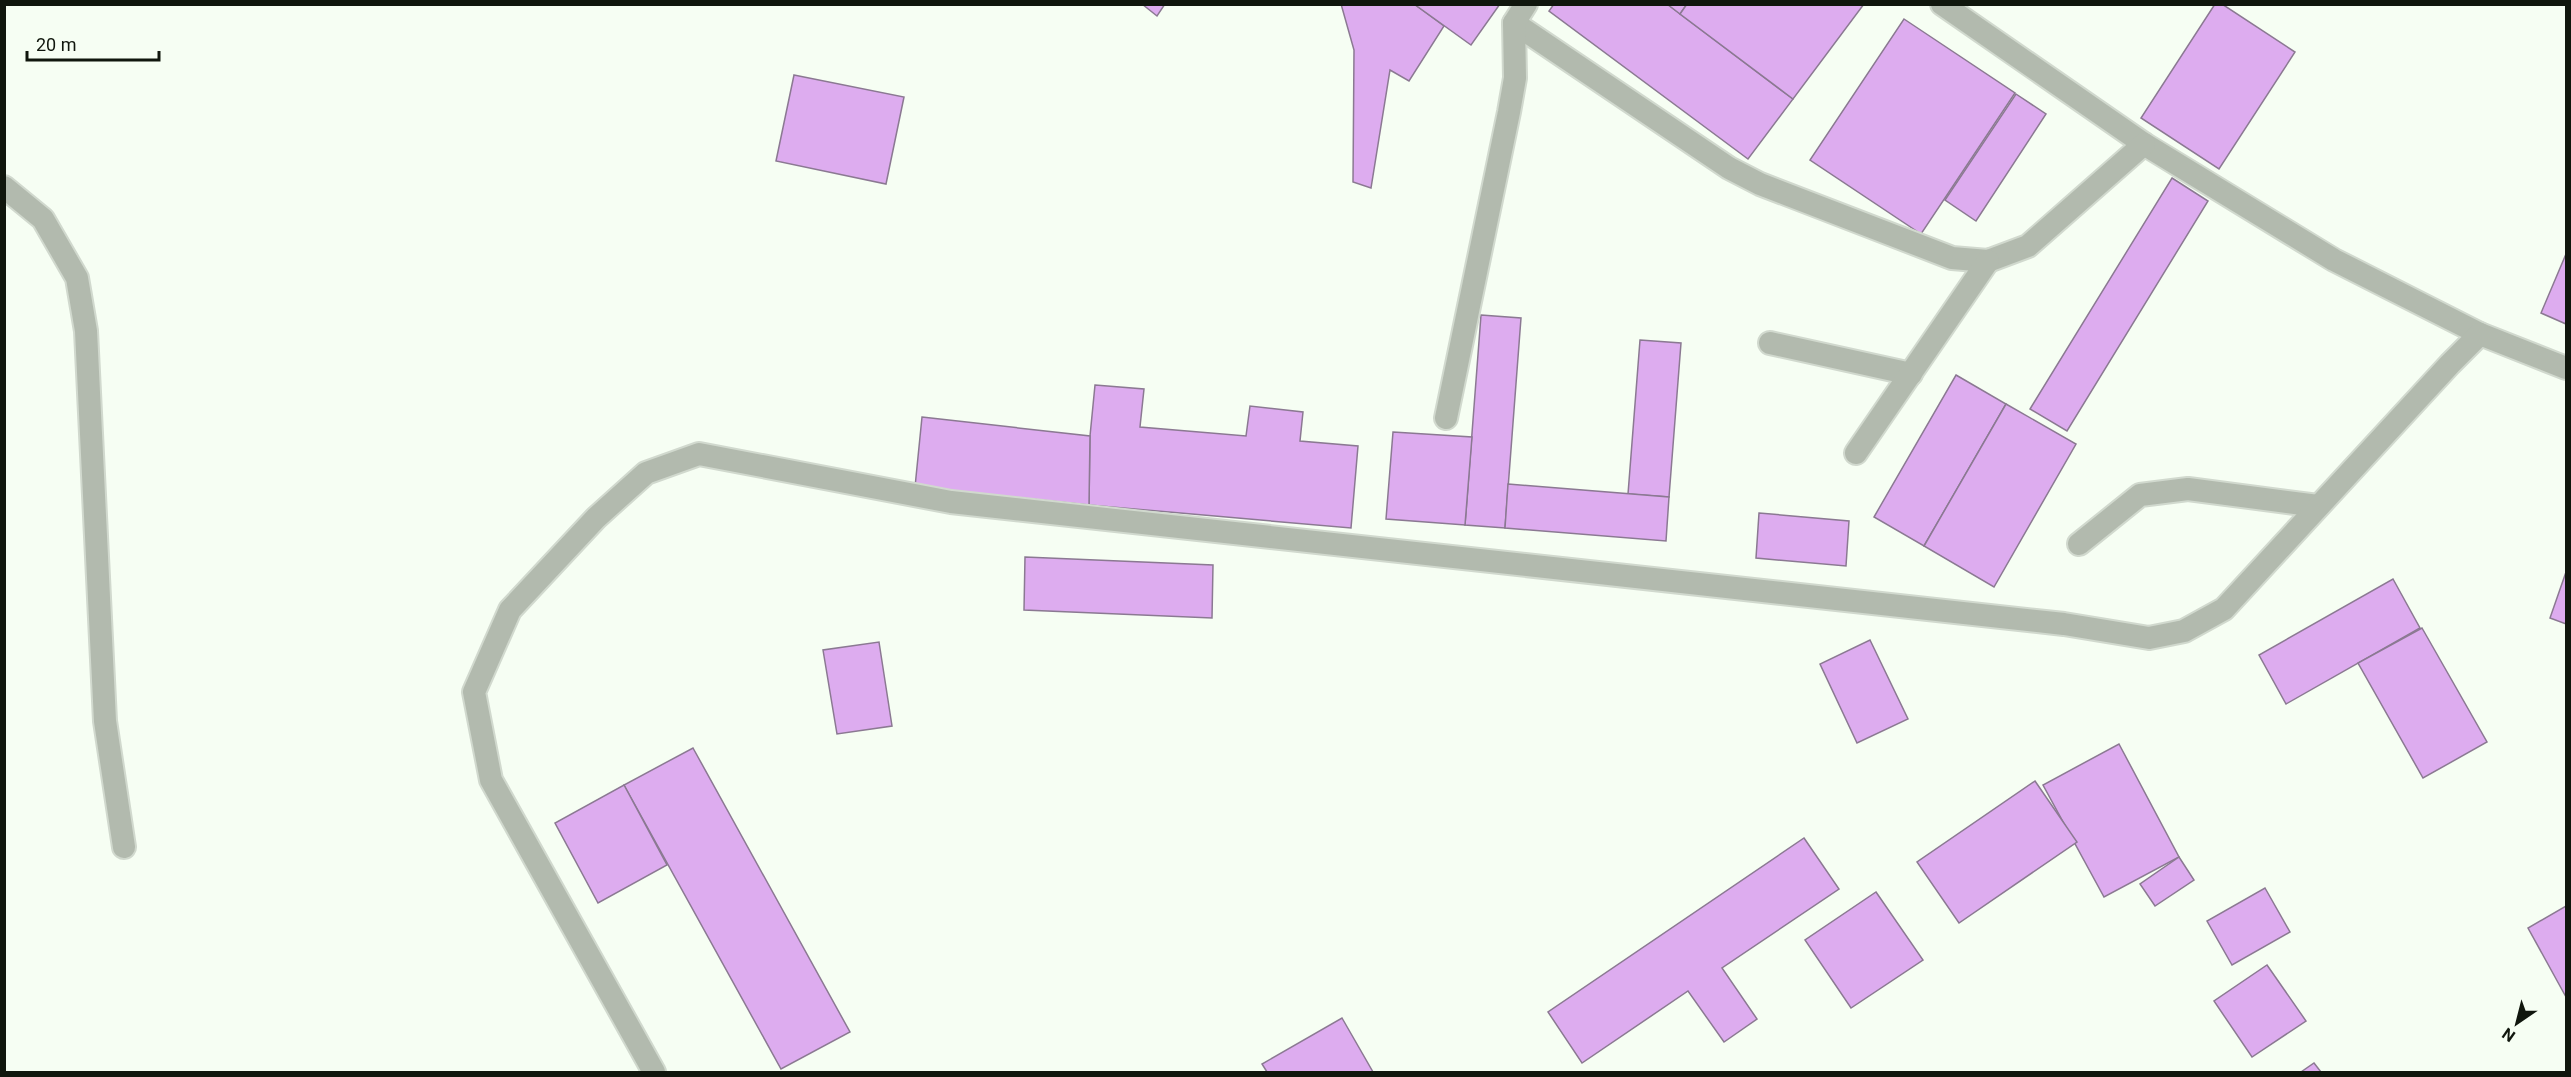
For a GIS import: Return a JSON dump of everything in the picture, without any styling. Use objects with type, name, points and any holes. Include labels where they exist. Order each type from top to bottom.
[{"type":"lane","points":[[1941,4],[2144,144],[2334,260],[2480,334],[2566,369]]},
{"type":"lane","points":[[1446,418],[1509,112],[1515,78],[1513,51],[1520,14],[1728,168],[1760,183],[1952,258],[1988,261],[2028,246],[2144,144]]},
{"type":"lane","points":[[4,187],[43,219],[78,278],[86,331],[105,721],[124,847]]},
{"type":"lane","points":[[1856,453],[1988,261]]},
{"type":"lane","points":[[654,1072],[491,780],[474,692],[510,610],[596,518],[646,473],[699,454],[951,502],[2064,624],[2149,638],[2184,631],[2224,609],[2480,334]]},
{"type":"lane","points":[[1770,343],[1911,374]]},
{"type":"lane","points":[[2079,544],[2140,495],[2188,489],[2318,506]]},
{"type":"building","points":[[1142,4],[1165,4],[1157,16]]},
{"type":"building","points":[[1341,4],[1414,4],[1444,26],[1409,81],[1390,70],[1371,188],[1353,182],[1354,50]]},
{"type":"building","points":[[1414,4],[1500,4],[1471,45]]},
{"type":"building","points":[[1554,4],[1667,4],[1793,99],[1748,159],[1549,11]]},
{"type":"building","points":[[1667,4],[1687,4],[1680,14]]},
{"type":"building","points":[[1687,4],[1864,4],[1793,99],[1680,14]]},
{"type":"building","points":[[2215,4],[2222,4],[2295,52],[2219,169],[2141,118]]},
{"type":"building","points":[[1904,19],[2015,93],[1921,234],[1810,160]]},
{"type":"building","points":[[794,75],[904,97],[886,184],[776,161]]},
{"type":"building","points":[[2016,94],[2046,114],[1976,221],[1945,200]]},
{"type":"building","points":[[2172,178],[2208,201],[2067,431],[2030,409]]},
{"type":"building","points":[[2566,254],[2566,324],[2541,313]]},
{"type":"building","points":[[1481,315],[1521,318],[1505,528],[1465,525]]},
{"type":"building","points":[[1640,340],[1681,343],[1669,497],[1628,494]]},
{"type":"building","points":[[1956,375],[2006,404],[1924,546],[1874,517]]},
{"type":"building","points":[[1095,385],[1144,389],[1140,427],[1246,436],[1250,406],[1303,412],[1300,441],[1358,446],[1351,528],[1089,505],[1090,436]]},
{"type":"building","points":[[2006,404],[2076,444],[1994,587],[1924,546]]},
{"type":"building","points":[[922,417],[1090,436],[1089,505],[915,487]]},
{"type":"building","points":[[1393,432],[1472,437],[1465,525],[1386,519]]},
{"type":"building","points":[[1508,484],[1669,497],[1666,541],[1505,528]]},
{"type":"building","points":[[1759,513],[1849,521],[1846,566],[1756,558]]},
{"type":"building","points":[[1025,557],[1213,565],[1212,618],[1024,610]]},
{"type":"building","points":[[2566,572],[2566,624],[2550,618]]},
{"type":"building","points":[[2393,579],[2420,628],[2286,704],[2259,655]]},
{"type":"building","points":[[2422,628],[2487,742],[2423,778],[2358,663]]},
{"type":"building","points":[[1870,640],[1908,719],[1857,743],[1820,664]]},
{"type":"building","points":[[879,642],[892,726],[837,734],[823,650]]},
{"type":"building","points":[[2119,744],[2179,857],[2104,897],[2043,785]]},
{"type":"building","points":[[693,748],[850,1032],[781,1069],[624,785]]},
{"type":"building","points":[[2035,781],[2077,842],[1959,923],[1917,862]]},
{"type":"building","points":[[624,785],[667,865],[598,903],[555,823]]},
{"type":"building","points":[[1804,838],[1839,889],[1722,968],[1757,1019],[1724,1042],[1688,991],[1582,1063],[1548,1012]]},
{"type":"building","points":[[2179,857],[2194,880],[2155,906],[2140,884]]},
{"type":"building","points":[[2265,888],[2290,932],[2232,965],[2207,921]]},
{"type":"building","points":[[1876,892],[1923,960],[1851,1008],[1805,940]]},
{"type":"building","points":[[2566,906],[2566,997],[2528,928]]},
{"type":"building","points":[[2267,965],[2306,1021],[2252,1057],[2214,1001]]},
{"type":"building","points":[[1342,1018],[1373,1072],[1267,1072],[1262,1064]]},
{"type":"building","points":[[2314,1063],[2321,1072],[2301,1072]]}]
